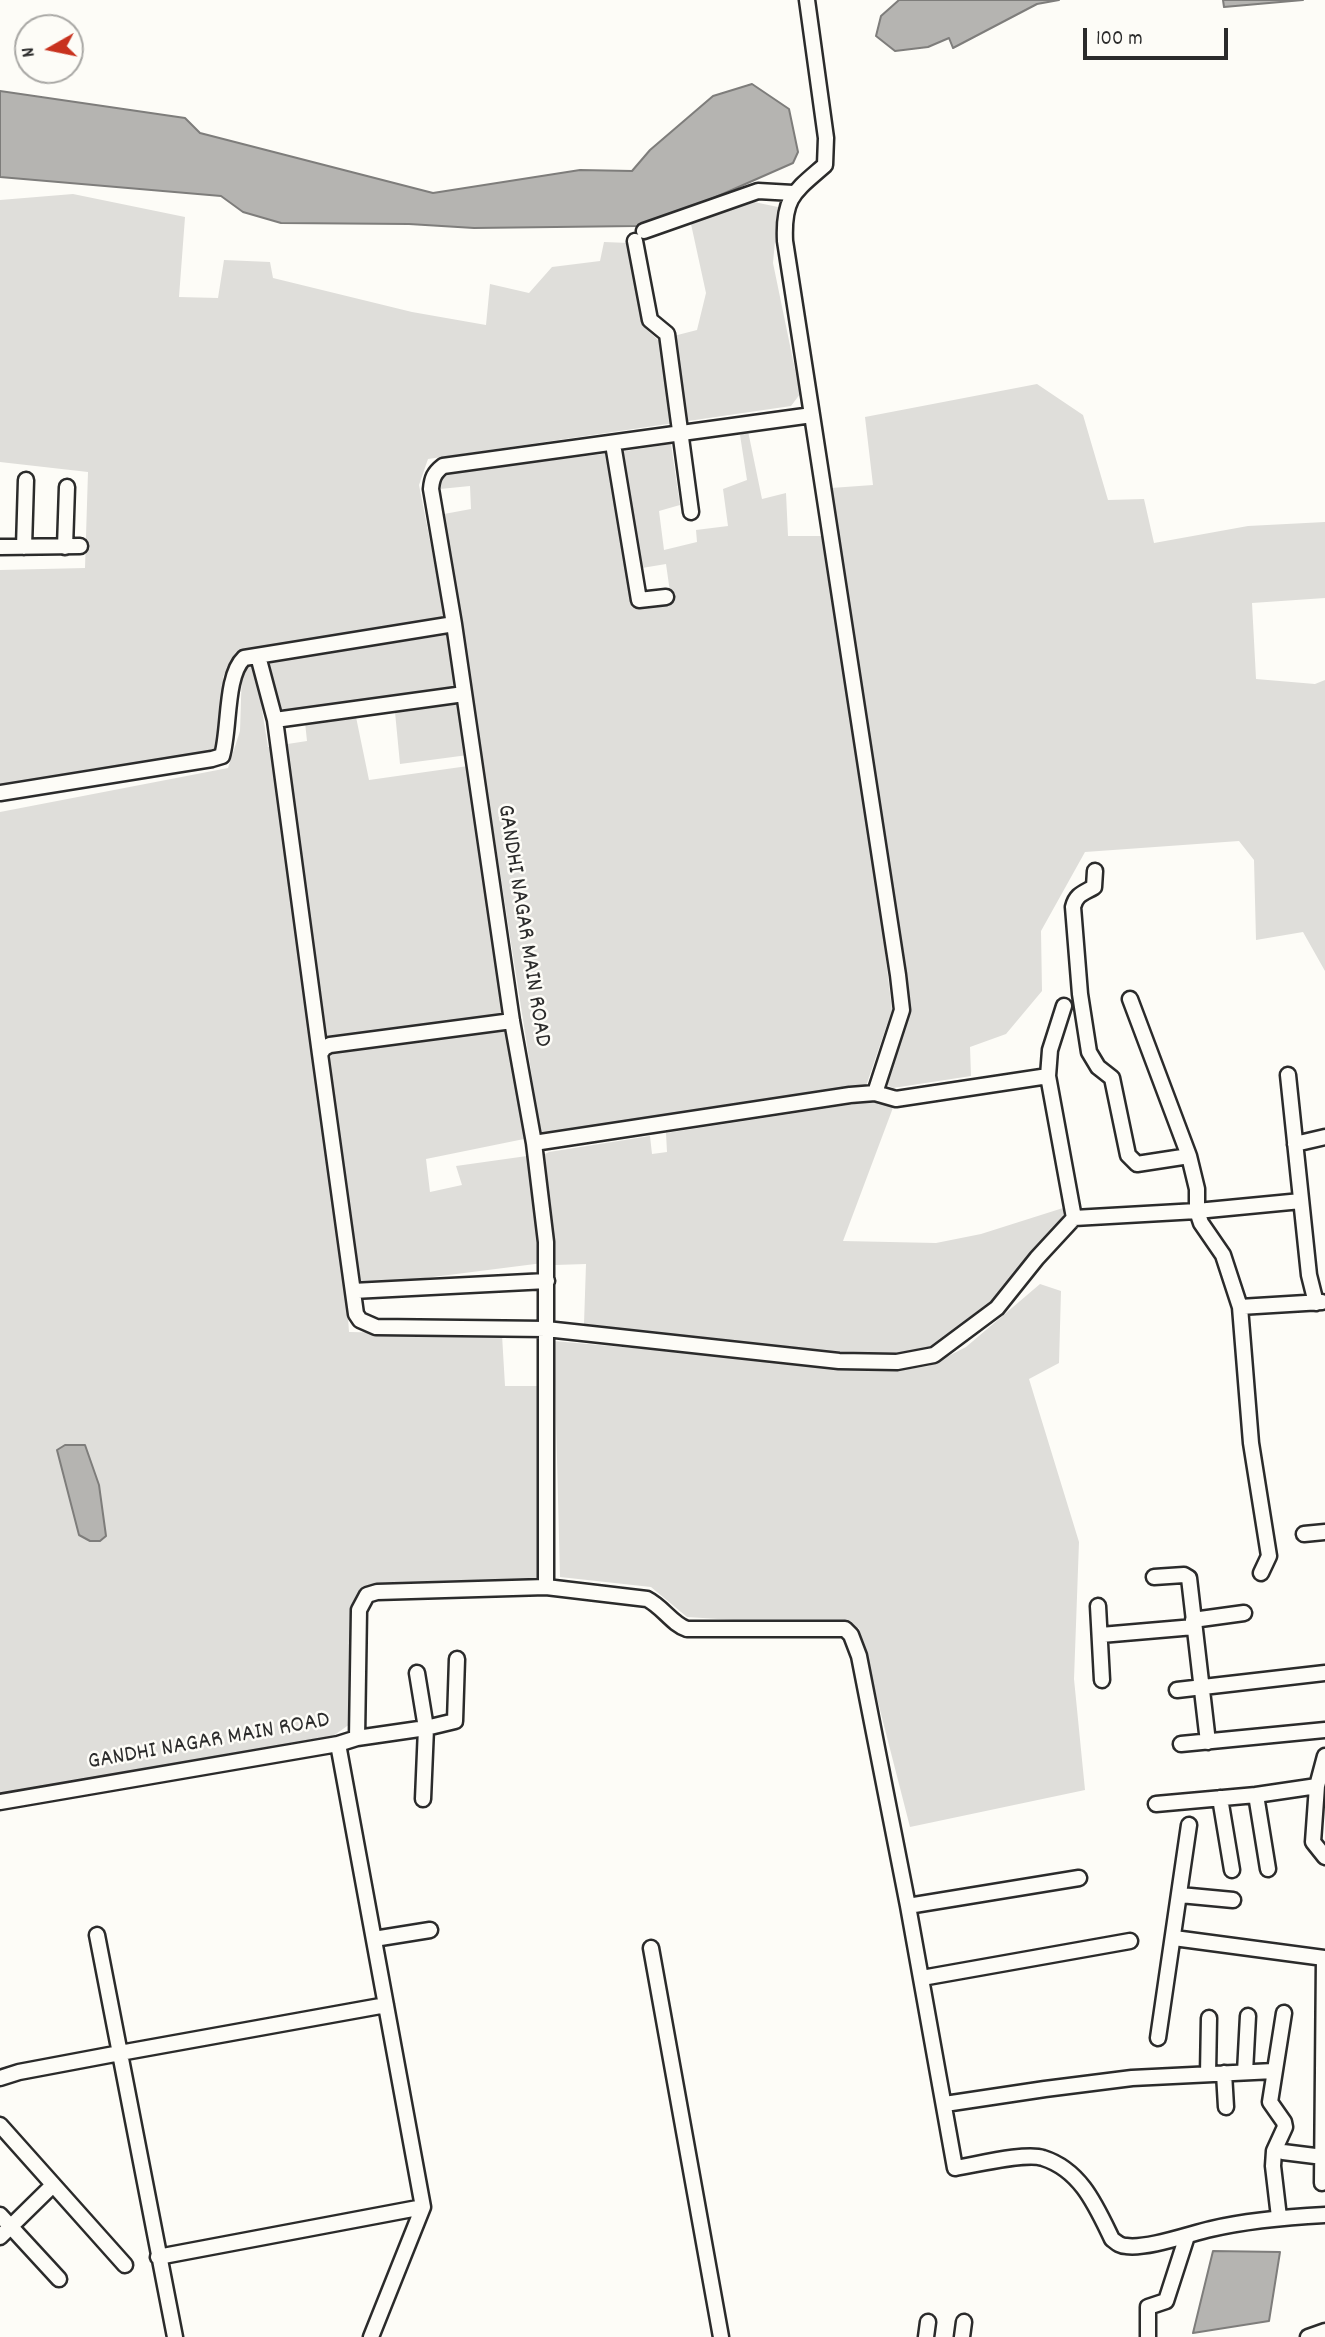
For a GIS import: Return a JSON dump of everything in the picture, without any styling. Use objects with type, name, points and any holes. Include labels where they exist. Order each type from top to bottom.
[{"type":"street","points":[[807,0],[826,138],[825,164],[793,193],[784,216],[785,241],[902,1010],[875,1093]]},
{"type":"street","points":[[691,512],[667,334],[650,320],[639,236],[758,191],[793,193]]},
{"type":"street","name":"GANDHI NAGAR MAIN ROAD","points":[[0,1802],[338,1744],[357,1738],[359,1609],[367,1595],[377,1591],[546,1587],[546,1242],[534,1143],[512,1021],[454,624],[431,489],[435,471],[443,466],[812,415]]},
{"type":"street","points":[[613,444],[639,600],[666,597]]},
{"type":"street","points":[[24,547],[26,480]]},
{"type":"street","points":[[65,547],[67,487]]},
{"type":"street","points":[[0,547],[80,547]]},
{"type":"street","points":[[0,793],[222,756],[233,676],[237,665],[244,658],[454,624]]},
{"type":"street","points":[[258,656],[275,720],[356,1314],[360,1320],[376,1327],[546,1329],[839,1361],[897,1362],[934,1355],[997,1308],[1037,1258],[1074,1218],[1197,1211],[1301,1201]]},
{"type":"street","points":[[275,720],[464,694]]},
{"type":"street","points":[[1095,871],[1094,887],[1082,892],[1074,901],[1073,907],[1080,994],[1089,1052],[1098,1067],[1112,1079],[1128,1155],[1132,1160],[1137,1164],[1189,1156]]},
{"type":"street","points":[[1130,999],[1189,1156],[1201,1223],[1223,1255],[1240,1307],[1251,1443],[1269,1556],[1261,1573]]},
{"type":"street","points":[[1064,1006],[1050,1050],[1048,1076],[1074,1218]]},
{"type":"street","points":[[320,1054],[330,1045],[512,1021]]},
{"type":"street","points":[[1240,1307],[1320,1302],[1309,1275],[1288,1074]]},
{"type":"street","points":[[534,1143],[875,1093],[896,1099],[1048,1076]]},
{"type":"street","points":[[1296,1144],[1325,1137]]},
{"type":"street","points":[[354,1291],[547,1281]]},
{"type":"street","points":[[1304,1534],[1325,1532]]},
{"type":"street","points":[[1154,1577],[1184,1575],[1189,1578],[1208,1741]]},
{"type":"street","points":[[546,1587],[647,1599],[660,1606],[680,1626],[687,1629],[845,1629],[851,1635],[859,1656],[956,2168],[1041,2157],[1064,2169],[1082,2183],[1112,2239],[1118,2245],[1128,2247],[1279,2217],[1325,2215]]},
{"type":"street","points":[[1098,1606],[1102,1679]]},
{"type":"street","points":[[1101,1635],[1194,1624],[1244,1613]]},
{"type":"street","points":[[357,1738],[455,1721],[457,1660]]},
{"type":"street","points":[[417,1673],[426,1728],[423,1799]]},
{"type":"street","points":[[1177,1690],[1325,1673]]},
{"type":"street","points":[[1181,1744],[1325,1730]]},
{"type":"street","points":[[338,1744],[423,2207],[371,2337]]},
{"type":"street","points":[[1324,1856],[1313,1842],[1317,1786],[1325,1756]]},
{"type":"street","points":[[1156,1804],[1256,1795],[1317,1786]]},
{"type":"street","points":[[1256,1795],[1269,1869]]},
{"type":"street","points":[[1220,1798],[1232,1870]]},
{"type":"street","points":[[1158,2038],[1189,1825]]},
{"type":"street","points":[[908,1906],[1079,1878]]},
{"type":"street","points":[[1180,1895],[1233,1900]]},
{"type":"street","points":[[374,1939],[430,1930]]},
{"type":"street","points":[[97,1935],[175,2337]]},
{"type":"street","points":[[1174,1938],[1324,1958],[1322,2183]]},
{"type":"street","points":[[922,1978],[1130,1941]]},
{"type":"street","points":[[651,1948],[721,2337]]},
{"type":"street","points":[[0,2078],[19,2072],[386,2005]]},
{"type":"street","points":[[1279,2217],[1273,2151],[1285,2127],[1270,2102],[1283,2013]]},
{"type":"street","points":[[1245,2072],[1248,2016]]},
{"type":"street","points":[[1208,2074],[1209,2018]]},
{"type":"street","points":[[945,2104],[1119,2080],[1274,2071]]},
{"type":"street","points":[[1224,2073],[1226,2107]]},
{"type":"street","points":[[0,2125],[125,2265]]},
{"type":"street","points":[[1283,2152],[1323,2157]]},
{"type":"street","points":[[5,2231],[53,2185]]},
{"type":"street","points":[[158,2257],[423,2207]]},
{"type":"street","points":[[0,2214],[5,2231],[59,2279]]},
{"type":"street","points":[[1148,2337],[1149,2307],[1166,2301],[1187,2236]]},
{"type":"street","points":[[1308,2337],[1325,2331]]},
{"type":"shaded area","points":[[899,0],[1059,0],[1037,4],[953,48],[949,38],[928,47],[895,51],[876,36],[881,16]]},
{"type":"shaded area","points":[[1223,0],[1303,0],[1224,7]]},
{"type":"shaded area","points":[[752,84],[789,109],[798,152],[793,163],[684,211],[637,226],[474,228],[409,224],[281,223],[243,212],[221,196],[0,177],[0,91],[185,118],[200,133],[433,193],[580,170],[632,171],[650,150],[713,96]]},
{"type":"shaded area","points":[[73,194],[185,217],[179,297],[218,298],[224,260],[270,262],[273,278],[412,312],[486,325],[490,284],[529,293],[552,267],[600,261],[604,242],[629,243],[642,325],[658,340],[697,330],[706,293],[691,224],[754,202],[778,207],[773,263],[800,394],[791,406],[428,459],[419,485],[445,617],[236,652],[223,677],[222,742],[216,753],[137,767],[97,768],[0,785],[0,570],[85,568],[88,472],[0,462],[0,200]]},
{"type":"shaded area","points":[[1037,384],[1083,415],[1108,500],[1144,499],[1154,543],[1248,526],[1325,522],[1325,598],[1252,603],[1256,679],[1315,684],[1325,680],[1325,971],[1303,932],[1256,940],[1254,860],[1239,841],[1085,852],[1041,931],[1042,991],[1006,1034],[970,1047],[971,1076],[893,1088],[882,1082],[907,1002],[831,488],[873,485],[865,417]]},
{"type":"shaded area","points":[[748,431],[762,499],[786,493],[788,536],[821,536],[875,868],[892,1010],[866,1086],[541,1135],[444,514],[471,509],[470,486],[440,489],[439,480],[448,473],[611,453],[634,596],[670,592],[666,564],[636,569],[619,452],[671,444],[680,505],[659,511],[664,550],[697,542],[696,530],[728,526],[723,489],[747,480],[740,435]]},
{"type":"shaded area","points":[[448,635],[468,755],[400,764],[395,712],[356,717],[369,780],[468,766],[524,1139],[426,1159],[430,1192],[462,1185],[456,1166],[527,1156],[543,1263],[346,1288],[349,1332],[502,1335],[505,1386],[538,1386],[539,1582],[361,1587],[355,1598],[350,1724],[333,1736],[0,1793],[0,812],[228,768],[240,731],[242,668],[255,666],[268,747],[307,741],[305,722],[282,725],[266,661]]},
{"type":"shaded area","points":[[874,1101],[894,1105],[843,1241],[936,1243],[981,1234],[1063,1208],[1063,1223],[997,1297],[929,1353],[895,1357],[838,1357],[584,1324],[586,1264],[555,1265],[543,1155],[650,1136],[652,1154],[667,1152],[666,1133]]},
{"type":"shaded area","points":[[1040,1284],[1061,1291],[1059,1363],[1029,1379],[1079,1542],[1074,1679],[1085,1790],[910,1827],[859,1628],[687,1617],[651,1587],[560,1577],[554,1341],[894,1371],[929,1366],[966,1347]]},
{"type":"shaded area","points":[[65,1445],[85,1445],[99,1485],[106,1536],[100,1541],[90,1541],[79,1535],[57,1450]]},
{"type":"shaded area","points":[[1213,2251],[1280,2252],[1269,2321],[1193,2333]]}]
